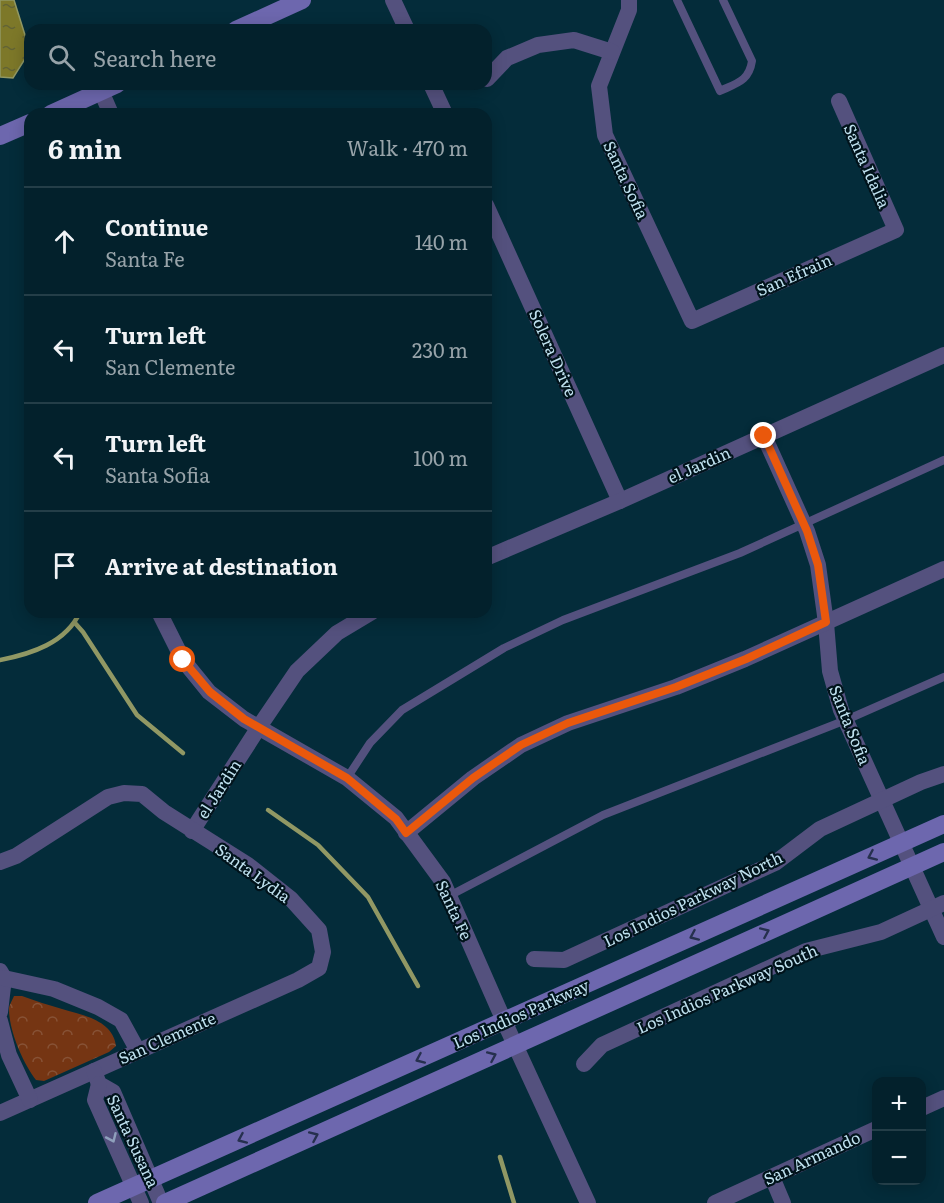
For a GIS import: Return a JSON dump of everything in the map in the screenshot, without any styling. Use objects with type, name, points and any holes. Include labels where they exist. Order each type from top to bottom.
[{"type":"street","points":[[249,24],[302,0]]},
{"type":"street","points":[[393,0],[404,24]]},
{"type":"street","name":"Santa Sofia","points":[[629,0],[629,10],[599,86],[605,135],[692,321]]},
{"type":"street","points":[[492,74],[507,58],[538,45],[574,40],[612,52]]},
{"type":"street","points":[[64,108],[105,90]]},
{"type":"street","points":[[109,90],[111,108]]},
{"type":"street","points":[[434,90],[442,108]]},
{"type":"street","name":"Santa Idalia","points":[[839,101],[896,230]]},
{"type":"street","points":[[0,136],[24,126]]},
{"type":"street","name":"Solera Drive","points":[[492,218],[620,501]]},
{"type":"street","name":"San Efrain","points":[[692,321],[896,230]]},
{"type":"street","name":"el Jardin","points":[[492,555],[620,501],[944,355]]},
{"type":"street","name":"Santa Sofia","points":[[764,436],[804,524],[818,565],[830,671],[841,710],[901,843],[938,906],[944,938]]},
{"type":"street","points":[[406,833],[473,778],[521,745],[568,723],[676,687],[746,659],[944,569]]},
{"type":"street","name":"Santa Fe","points":[[162,618],[183,660],[210,692],[244,719],[347,778],[396,819],[443,882],[588,1203]]},
{"type":"street","name":"el Jardin","points":[[0,862],[16,856],[108,797],[124,793],[142,794],[192,831],[297,671],[337,633],[362,618]]},
{"type":"street","name":"Los Indios Parkway North","points":[[534,959],[564,960],[776,863],[820,829],[921,782],[944,774]]},
{"type":"street","name":"Los Indios Parkway","points":[[98,1203],[137,1195],[151,1179],[944,824]]},
{"type":"street","name":"Santa Lydia","points":[[192,831],[248,865],[291,898],[319,930],[323,952]]},
{"type":"street","name":"Los Indios Parkway","points":[[163,1203],[944,852]]},
{"type":"street","name":"Los Indios Parkway South","points":[[584,1064],[602,1045],[806,951],[880,932],[938,906]]},
{"type":"street","name":"San Clemente","points":[[0,1113],[97,1077],[138,1051],[298,980],[319,968],[323,952]]},
{"type":"street","points":[[0,1012],[2,975],[54,989],[98,1007],[121,1020],[138,1051]]},
{"type":"street","points":[[0,1021],[9,1055],[30,1100]]},
{"type":"street","name":"Santa Susana","points":[[97,1077],[113,1092],[163,1203]]},
{"type":"street","name":"Santa Susana","points":[[97,1077],[95,1100],[137,1195]]},
{"type":"street","points":[[926,1106],[944,1098]]},
{"type":"street","name":"San Armando","points":[[715,1203],[872,1131]]},
{"type":"street","points":[[771,1177],[783,1203]]},
{"type":"lane","points":[[677,0],[720,91],[746,79],[751,70],[752,61],[723,0]]},
{"type":"lane","points":[[347,778],[370,743],[402,710],[504,648],[563,620],[740,553],[944,460]]},
{"type":"lane","points":[[449,896],[603,815],[846,720],[944,677]]},
{"type":"green space","points":[[14,996],[22,996],[95,1020],[109,1030],[116,1046],[109,1052],[44,1081],[36,1080],[26,1065],[11,1027],[9,1009]]},
{"type":"water","points":[[0,0],[14,0],[24,32],[24,61],[13,78],[0,77]]},
{"type":"waterway","points":[[0,660],[35,650],[57,639],[77,618]]},
{"type":"waterway","points":[[75,623],[137,715],[183,753]]},
{"type":"waterway","points":[[268,810],[318,845],[368,897],[418,986]]},
{"type":"waterway","points":[[500,1157],[514,1203]]},
{"type":"route","points":[[183,660],[210,692],[244,719],[347,778],[396,819],[406,833],[473,778],[521,745],[568,723],[676,687],[746,659],[826,622],[818,565],[807,531],[764,436]]}]
